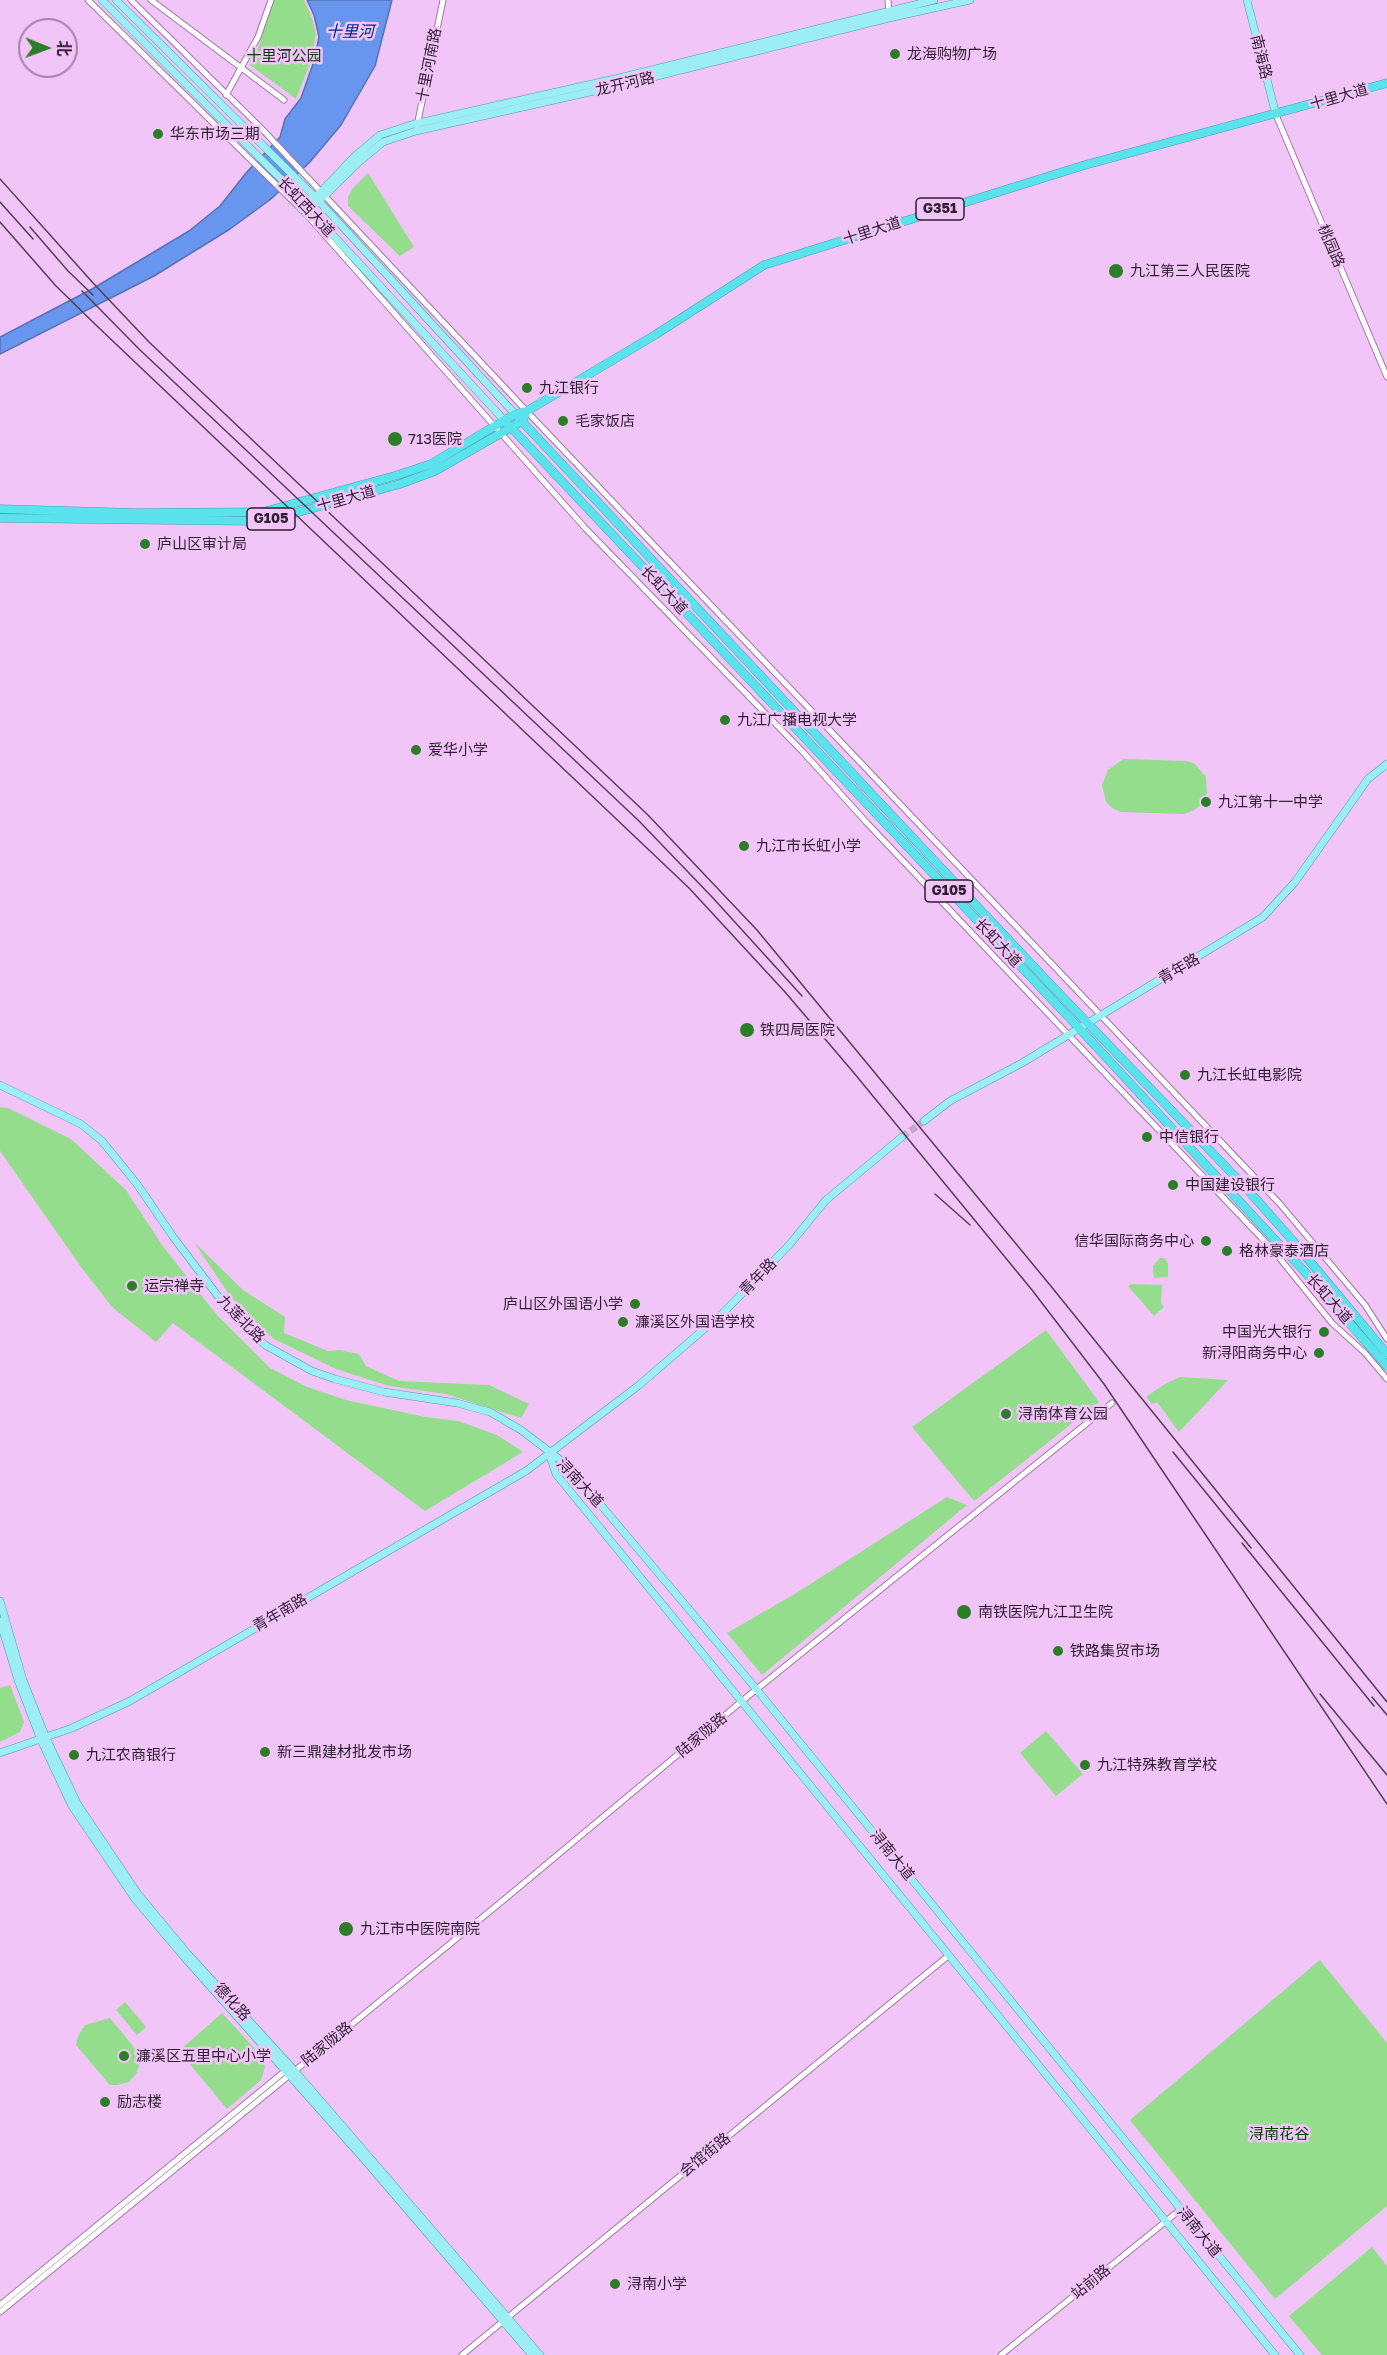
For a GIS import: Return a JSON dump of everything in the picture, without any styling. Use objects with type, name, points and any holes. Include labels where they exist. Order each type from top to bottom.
[{"type":"highway","name":"十里大道","points":[[0,509],[137,513],[263,512],[398,476],[431,464],[504,420],[527,411],[656,335],[764,265],[1085,165],[1387,83]]},
{"type":"highway","points":[[522,422],[527,411]]},
{"type":"highway","name":"长虹大道","points":[[515,414],[1087,1023],[1255,1198],[1293,1240],[1387,1354]]},
{"type":"highway","name":"长虹大道","points":[[504,420],[1079,1028],[1304,1271],[1387,1366]]},
{"type":"highway","name":"十里大道","points":[[0,518],[254,521],[274,519],[400,484],[435,471],[522,422]]},
{"type":"main road","name":"长虹西大道","points":[[102,0],[243,147],[331,233],[504,420]]},
{"type":"main road","name":"长虹西大道","points":[[116,0],[254,136],[311,187],[515,414]]},
{"type":"main road","name":"龙开河路","points":[[306,209],[384,142],[417,127],[621,85],[934,0]]},
{"type":"main road","name":"龙开河路","points":[[889,14],[970,0]]},
{"type":"main road","name":"南海路","points":[[1247,0],[1276,115]]},
{"type":"main road","name":"青年路","points":[[924,1121],[950,1101],[1022,1063],[1263,917],[1295,882],[1368,779],[1387,764]]},
{"type":"main road","name":"九莲北路","points":[[0,1085],[81,1124],[102,1141],[137,1184],[227,1308],[266,1345],[312,1371],[335,1379],[384,1392],[457,1403],[490,1412],[521,1430],[549,1452]]},
{"type":"main road","name":"青年路","points":[[549,1452],[638,1386],[724,1312],[790,1244],[826,1200],[902,1137]]},
{"type":"main road","name":"浔南大道","points":[[549,1452],[567,1465],[758,1690],[1300,2355]]},
{"type":"main road","name":"浔南大道","points":[[549,1452],[556,1474],[1275,2355]]},
{"type":"main road","name":"青年南路","points":[[0,1753],[72,1728],[129,1701],[526,1471],[549,1452]]},
{"type":"main road","name":"德化路","points":[[0,1601],[43,1739]]},
{"type":"main road","name":"德化路","points":[[0,1622],[18,1680],[43,1739],[78,1805],[138,1894],[505,2319],[540,2355]]},
{"type":"main road","name":"德化路","points":[[505,2319],[532,2355]]},
{"type":"street","points":[[88,0],[243,147]]},
{"type":"street","points":[[131,0],[262,129],[311,187]]},
{"type":"street","points":[[151,0],[284,100]]},
{"type":"street","points":[[226,95],[258,38],[271,0]]},
{"type":"street","name":"十里河南路","points":[[417,127],[443,0]]},
{"type":"street","points":[[888,0],[889,14]]},
{"type":"street","name":"桃园路","points":[[1276,115],[1387,377]]},
{"type":"street","points":[[320,197],[773,668],[1280,1204],[1365,1305],[1387,1339]]},
{"type":"street","points":[[306,209],[586,529],[803,752],[867,823],[1273,1250],[1332,1323],[1365,1353],[1387,1379]]},
{"type":"street","name":"陆家陇路","points":[[289,2070],[506,1898],[742,1701],[1112,1403]]},
{"type":"street","name":"会馆街路","points":[[462,2355],[948,1956]]},
{"type":"street","points":[[0,2305],[289,2070]]},
{"type":"street","points":[[0,2312],[289,2070]]},
{"type":"street","name":"站前路","points":[[1001,2355],[1181,2210]]},
{"type":"green space","name":"十里河公园","points":[[274,0],[304,0],[316,35],[311,61],[296,99],[250,65]]},
{"type":"green space","points":[[368,173],[414,247],[400,256],[348,206],[348,197],[353,188]]},
{"type":"green space","points":[[1123,759],[1186,761],[1195,764],[1206,777],[1207,796],[1203,803],[1184,814],[1121,812],[1106,802],[1102,785],[1108,770]]},
{"type":"green space","points":[[0,1107],[8,1108],[71,1139],[126,1190],[162,1245],[217,1315],[270,1368],[307,1387],[346,1400],[425,1417],[458,1421],[497,1435],[523,1452],[425,1511],[173,1323],[156,1342],[112,1307],[81,1267],[0,1151]]},
{"type":"green space","points":[[194,1242],[243,1290],[285,1317],[284,1333],[328,1351],[340,1350],[359,1354],[366,1366],[399,1381],[489,1385],[529,1404],[521,1418],[446,1394],[389,1386],[336,1369],[274,1339],[243,1311],[228,1293]]},
{"type":"green space","points":[[1160,1258],[1164,1258],[1168,1263],[1168,1277],[1154,1278],[1153,1266]]},
{"type":"green space","points":[[1131,1284],[1162,1285],[1161,1303],[1164,1307],[1154,1316],[1128,1286]]},
{"type":"green space","name":"浔南体育公园","points":[[1046,1330],[1099,1402],[974,1501],[912,1427]]},
{"type":"green space","points":[[1180,1377],[1228,1380],[1179,1432],[1157,1402],[1152,1404],[1146,1397]]},
{"type":"green space","points":[[947,1497],[967,1505],[762,1675],[727,1633],[793,1595]]},
{"type":"green space","points":[[10,1685],[24,1722],[20,1732],[0,1742],[0,1688]]},
{"type":"green space","points":[[1046,1731],[1083,1774],[1056,1796],[1020,1753]]},
{"type":"green space","name":"浔南花谷","points":[[1320,1960],[1387,2043],[1387,2206],[1275,2299],[1130,2120]]},
{"type":"green space","points":[[125,2002],[146,2027],[137,2035],[116,2010]]},
{"type":"green space","points":[[222,2013],[256,2050],[265,2067],[261,2080],[227,2109],[179,2051]]},
{"type":"green space","points":[[110,2018],[139,2056],[136,2074],[129,2082],[117,2085],[110,2085],[76,2045],[78,2036],[85,2025]]},
{"type":"green space","points":[[1372,2247],[1387,2266],[1387,2355],[1322,2355],[1289,2316]]},
{"type":"water","name":"十里河","points":[[307,0],[392,0],[375,66],[341,125],[309,163],[271,199],[230,229],[154,276],[0,354],[0,337],[92,289],[189,231],[220,206],[246,173],[280,137],[285,119],[301,98],[314,61],[319,37],[314,15]]},
{"type":"tunnel","points":[[902,1137],[924,1121]]},
{"type":"railway","points":[[0,179],[149,342],[648,815],[757,930],[1050,1285],[1387,1702]]},
{"type":"railway","points":[[0,202],[33,239]]},
{"type":"railway","points":[[0,222],[56,286],[98,327],[689,888],[785,992],[1032,1290],[1104,1384],[1387,1804]]},
{"type":"railway","points":[[30,227],[68,271],[93,295]]},
{"type":"railway","points":[[82,291],[139,349],[639,821],[802,996]]},
{"type":"railway","points":[[935,1194],[970,1225]]},
{"type":"railway","points":[[1173,1452],[1251,1548]]},
{"type":"railway","points":[[1242,1543],[1374,1706]]},
{"type":"railway","points":[[1320,1694],[1387,1775]]},
{"type":"railway","points":[[1372,1697],[1387,1715]]},
{"type":"place","name":"龙海购物广场","points":[[895,54]]},
{"type":"place","name":"华东市场三期","points":[[158,134]]},
{"type":"place","name":"九江第三人民医院","points":[[1116,271]]},
{"type":"place","name":"九江银行","points":[[527,388]]},
{"type":"place","name":"毛家饭店","points":[[563,421]]},
{"type":"place","name":"713医院","points":[[395,439]]},
{"type":"place","name":"庐山区审计局","points":[[145,544]]},
{"type":"place","name":"九江广播电视大学","points":[[725,720]]},
{"type":"place","name":"爱华小学","points":[[416,750]]},
{"type":"place","name":"九江第十一中学","points":[[1206,802]]},
{"type":"place","name":"九江市长虹小学","points":[[744,846]]},
{"type":"place","name":"铁四局医院","points":[[747,1030]]},
{"type":"place","name":"九江长虹电影院","points":[[1185,1075]]},
{"type":"place","name":"中信银行","points":[[1147,1137]]},
{"type":"place","name":"中国建设银行","points":[[1173,1185]]},
{"type":"place","name":"信华国际商务中心","points":[[1206,1241]]},
{"type":"place","name":"格林豪泰酒店","points":[[1227,1251]]},
{"type":"place","name":"运宗禅寺","points":[[132,1286]]},
{"type":"place","name":"庐山区外国语小学","points":[[635,1304]]},
{"type":"place","name":"濂溪区外国语学校","points":[[623,1322]]},
{"type":"place","name":"中国光大银行","points":[[1324,1332]]},
{"type":"place","name":"新浔阳商务中心","points":[[1319,1353]]},
{"type":"place","name":"浔南体育公园","points":[[1006,1414]]},
{"type":"place","name":"南铁医院九江卫生院","points":[[964,1612]]},
{"type":"place","name":"铁路集贸市场","points":[[1058,1651]]},
{"type":"place","name":"新三鼎建材批发市场","points":[[265,1752]]},
{"type":"place","name":"九江农商银行","points":[[74,1755]]},
{"type":"place","name":"九江特殊教育学校","points":[[1085,1765]]},
{"type":"place","name":"九江市中医院南院","points":[[346,1929]]},
{"type":"place","name":"濂溪区五里中心小学","points":[[124,2056]]},
{"type":"place","name":"励志楼","points":[[105,2102]]},
{"type":"place","name":"浔南小学","points":[[615,2284]]}]
